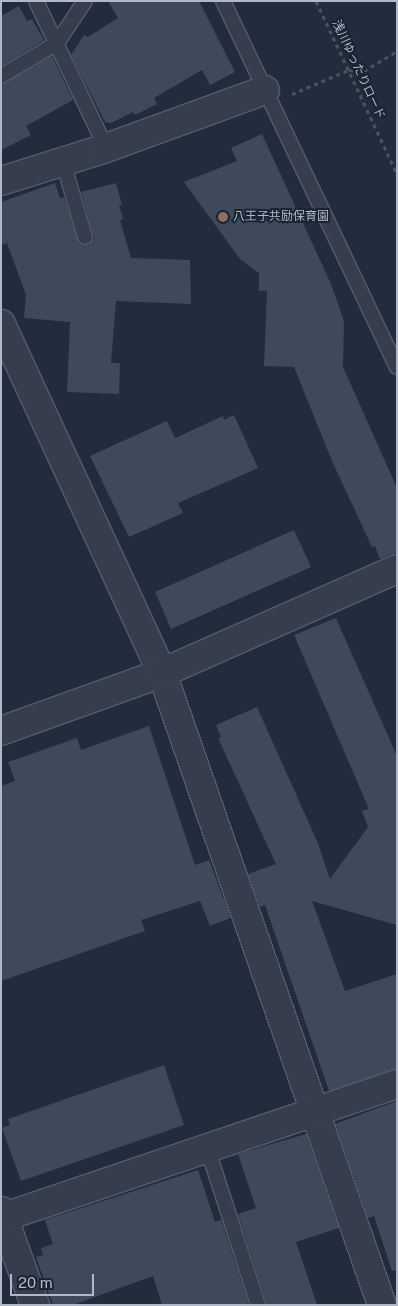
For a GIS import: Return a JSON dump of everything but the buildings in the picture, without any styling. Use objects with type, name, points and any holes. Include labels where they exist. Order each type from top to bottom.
[{"type":"street","points":[[1,182],[106,148],[265,90]]},
{"type":"street","points":[[1,324],[162,673],[382,1305]]},
{"type":"street","points":[[1,731],[162,673],[397,569]]},
{"type":"street","points":[[34,1305],[2,1216],[397,1084]]},
{"type":"lane","points":[[36,1],[106,148]]},
{"type":"lane","points":[[1,76],[57,43],[85,1]]},
{"type":"lane","points":[[223,1],[397,367]]},
{"type":"lane","points":[[63,162],[85,237]]},
{"type":"lane","points":[[207,1147],[258,1305]]},
{"type":"path","name":"浅川ゆったりロード","points":[[316,1],[397,174]]},
{"type":"path","points":[[304,87],[349,70],[364,71],[397,51]]},
{"type":"place","name":"八王子共励保育園","points":[[223,217]]}]
